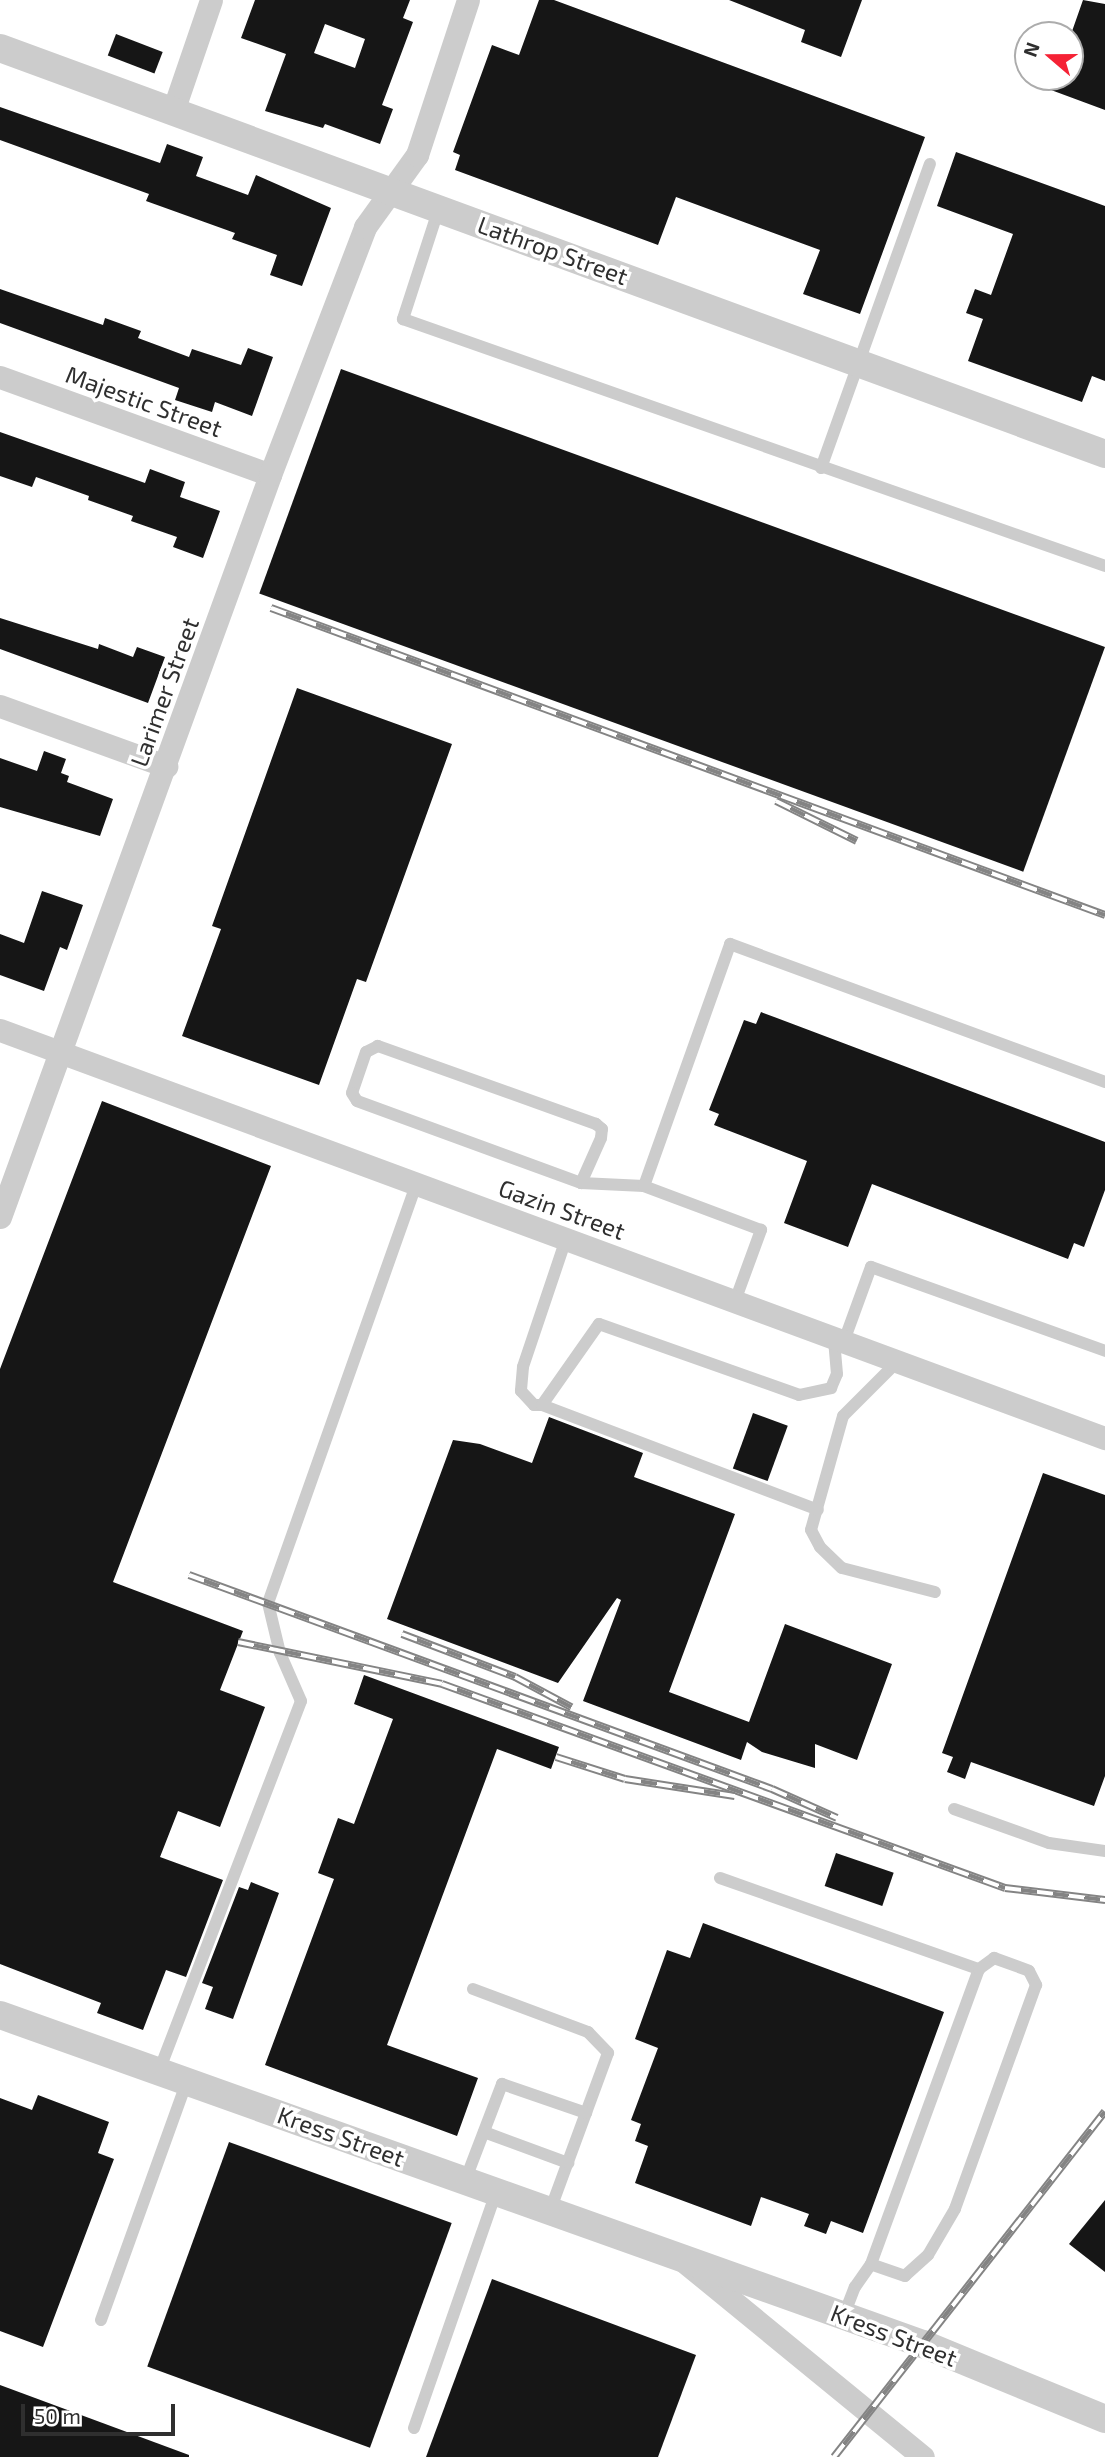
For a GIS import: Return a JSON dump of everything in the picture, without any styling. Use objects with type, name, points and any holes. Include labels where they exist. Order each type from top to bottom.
[{"type":"street","points":[[173,111],[211,0]]},
{"type":"street","name":"Larimer Street","points":[[0,1217],[270,475],[365,227],[418,155],[468,0]]},
{"type":"street","name":"Lathrop Street","points":[[0,48],[1105,454]]},
{"type":"street","name":"Majestic Street","points":[[0,377],[270,475]]},
{"type":"street","points":[[0,705],[166,766]]},
{"type":"street","name":"Gazin Street","points":[[0,1030],[1105,1438]]},
{"type":"street","name":"Kress Street","points":[[0,2015],[844,2315],[1105,2419]]},
{"type":"street","name":"Kress Street","points":[[681,2259],[923,2457]]},
{"type":"lane","points":[[821,468],[930,164]]},
{"type":"lane","points":[[439,208],[403,319],[1105,566]]},
{"type":"lane","points":[[644,1186],[730,944],[1105,1082]]},
{"type":"lane","points":[[581,1183],[601,1138],[602,1129],[596,1124],[378,1046],[366,1052],[352,1098],[581,1183],[644,1186],[761,1230],[735,1301]]},
{"type":"lane","points":[[159,2071],[301,1701],[280,1653],[268,1603],[416,1184]]},
{"type":"lane","points":[[566,1239],[523,1367],[521,1391],[534,1405],[542,1405],[818,1510]]},
{"type":"lane","points":[[542,1405],[599,1324],[799,1395],[831,1388],[837,1374],[839,1340],[871,1267],[1105,1351]]},
{"type":"lane","points":[[897,1362],[844,1416],[811,1530],[813,1538],[842,1568],[935,1592]]},
{"type":"lane","points":[[954,1809],[1049,1843],[1105,1851]]},
{"type":"lane","points":[[720,1878],[979,1969]]},
{"type":"lane","points":[[844,2315],[855,2287],[871,2264],[979,1969],[994,1958],[1029,1971],[1036,1985],[955,2209],[928,2255],[905,2276],[871,2264]]},
{"type":"lane","points":[[473,1989],[588,2032],[608,2053],[550,2212]]},
{"type":"lane","points":[[101,2320],[187,2081]]},
{"type":"lane","points":[[465,2181],[502,2084],[586,2113]]},
{"type":"lane","points":[[484,2132],[568,2163]]},
{"type":"lane","points":[[414,2428],[496,2193]]},
{"type":"building","points":[[255,0],[410,0],[403,18],[413,22],[382,105],[393,109],[380,144],[325,124],[323,128],[265,111],[286,54],[241,38]],"holes":[[[325,24],[365,39],[355,68],[314,53]]]},
{"type":"building","points":[[539,0],[554,0],[925,137],[860,314],[803,294],[820,250],[676,197],[658,245],[455,170],[460,155],[453,152],[492,45],[519,55]]},
{"type":"building","points":[[729,0],[862,0],[841,57],[801,42],[805,30]]},
{"type":"building","points":[[1083,0],[1105,4],[1105,110],[1054,91],[1084,91],[1084,21],[1076,21]]},
{"type":"building","points":[[116,34],[163,52],[154,73],[108,55]]},
{"type":"building","points":[[0,107],[160,163],[167,144],[203,157],[196,176],[248,195],[256,175],[331,208],[302,286],[270,275],[277,255],[232,239],[235,233],[146,201],[149,194],[0,140]]},
{"type":"building","points":[[956,152],[1105,206],[1105,381],[1092,376],[1082,402],[968,361],[983,319],[966,313],[975,289],[991,295],[1013,234],[937,206]]},
{"type":"building","points":[[0,289],[103,325],[105,318],[141,331],[138,338],[189,357],[192,349],[241,365],[248,348],[273,357],[252,416],[215,402],[212,412],[175,400],[179,388],[0,323]]},
{"type":"building","points":[[341,369],[1105,647],[1023,872],[259,594]]},
{"type":"building","points":[[0,432],[145,483],[150,469],[185,482],[180,497],[220,511],[203,558],[173,547],[177,537],[131,521],[133,516],[88,500],[89,496],[36,477],[32,487],[0,476]]},
{"type":"building","points":[[0,618],[98,649],[99,644],[133,657],[137,647],[165,657],[148,703],[0,649]]},
{"type":"building","points":[[297,688],[452,744],[366,982],[357,979],[319,1085],[182,1036],[221,929],[212,926]]},
{"type":"building","points":[[44,751],[66,759],[61,773],[69,776],[67,782],[113,799],[100,836],[0,807],[0,758],[37,771]]},
{"type":"building","points":[[42,891],[83,905],[67,950],[60,947],[44,991],[0,975],[0,934],[24,943]]},
{"type":"building","points":[[761,1012],[1105,1142],[1105,1190],[1084,1247],[1074,1243],[1068,1259],[872,1184],[848,1247],[784,1223],[807,1161],[714,1125],[719,1114],[709,1110],[744,1020],[756,1024]]},
{"type":"building","points":[[102,1101],[271,1166],[113,1582],[243,1631],[220,1690],[265,1707],[220,1827],[178,1811],[160,1857],[223,1880],[186,1977],[166,1970],[143,2030],[97,2013],[101,2003],[0,1964],[0,1369]]},
{"type":"building","points":[[753,1413],[788,1426],[768,1481],[733,1468]]},
{"type":"building","points":[[549,1417],[643,1453],[634,1477],[735,1514],[669,1692],[749,1722],[785,1624],[892,1664],[857,1760],[815,1744],[815,1768],[762,1752],[747,1742],[741,1760],[583,1701],[621,1600],[617,1598],[558,1683],[387,1619],[453,1440],[480,1444],[532,1463]]},
{"type":"building","points":[[1043,1473],[1105,1495],[1105,1776],[1094,1806],[971,1762],[965,1779],[947,1772],[953,1757],[942,1753]]},
{"type":"building","points":[[364,1675],[559,1747],[551,1769],[497,1749],[387,2045],[478,2078],[457,2136],[265,2065],[334,1879],[318,1873],[338,1818],[354,1824],[393,1719],[354,1704]]},
{"type":"building","points":[[836,1853],[894,1873],[882,1906],[825,1886]]},
{"type":"building","points":[[251,1882],[279,1893],[233,2019],[205,2009],[213,1987],[202,1983],[239,1887],[248,1890]]},
{"type":"building","points":[[703,1923],[944,2012],[863,2233],[831,2221],[826,2234],[804,2226],[809,2214],[761,2197],[751,2226],[635,2183],[648,2146],[635,2141],[641,2124],[631,2120],[658,2048],[635,2039],[667,1950],[690,1958]]},
{"type":"building","points":[[38,2095],[109,2122],[98,2153],[114,2159],[43,2347],[0,2331],[0,2098],[32,2110]]},
{"type":"building","points":[[229,2142],[452,2223],[370,2448],[147,2367]]},
{"type":"building","points":[[1105,2200],[1105,2272],[1069,2244]]},
{"type":"building","points":[[492,2279],[696,2355],[658,2457],[426,2457]]},
{"type":"building","points":[[0,2385],[189,2455],[189,2457],[0,2457]]},
{"type":"railway","points":[[271,608],[1105,915]]},
{"type":"railway","points":[[776,801],[857,841]]},
{"type":"railway","points":[[189,1575],[772,1789],[837,1818]]},
{"type":"railway","points":[[402,1634],[515,1677],[571,1707]]},
{"type":"railway","points":[[238,1642],[442,1684],[1005,1888],[1105,1900]]},
{"type":"railway","points":[[556,1757],[625,1779],[735,1796]]},
{"type":"railway","points":[[834,2457],[1105,2112]]}]
